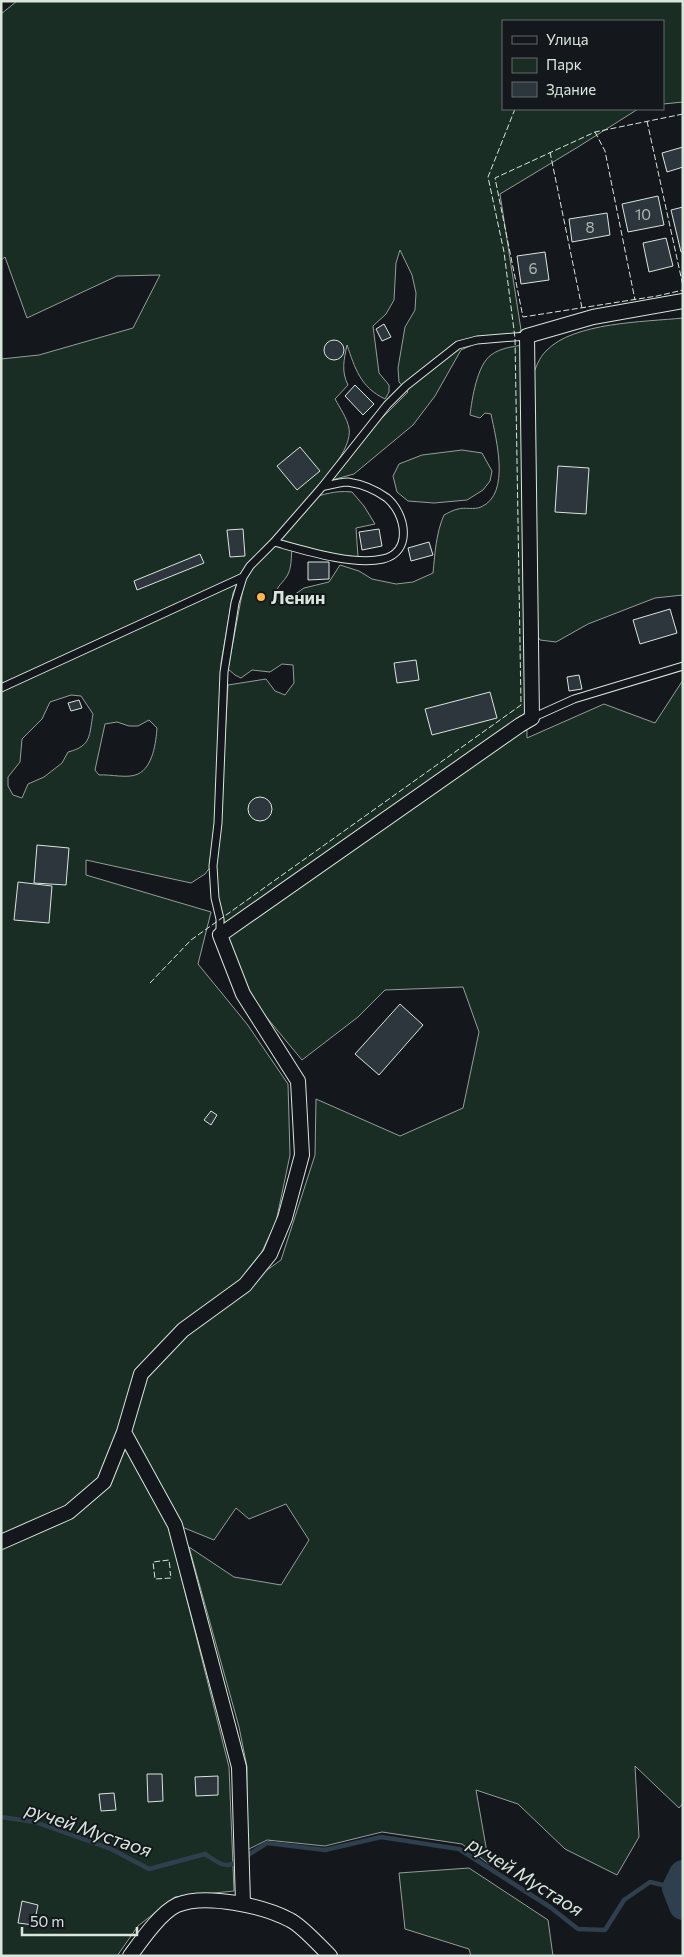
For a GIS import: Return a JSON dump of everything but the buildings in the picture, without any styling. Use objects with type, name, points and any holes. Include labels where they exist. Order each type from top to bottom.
[{"type":"street","points":[[1,1542],[69,1512],[104,1482],[124,1432],[141,1374],[183,1330],[245,1285],[270,1254],[285,1218],[302,1155],[298,1081],[243,994],[220,935],[532,718],[527,336],[593,316],[683,301]]},
{"type":"street","points":[[124,1432],[176,1525],[239,1767],[243,1903]]},
{"type":"street","points":[[130,1956],[153,1927],[177,1905],[206,1900],[243,1903],[291,1920],[330,1956]]},
{"type":"lane","points":[[220,935],[220,919],[215,898],[213,866],[219,816],[224,672],[235,603],[243,577],[250,566],[274,542],[322,487],[387,404],[406,386],[450,350],[468,341],[527,336]]},
{"type":"lane","points":[[274,542],[323,555],[361,560],[383,559],[399,551],[403,538],[401,518],[387,499],[370,489],[349,482],[322,487]]},
{"type":"lane","points":[[1,688],[243,577]]},
{"type":"lane","points":[[532,718],[574,699],[683,666]]},
{"type":"green space","points":[[17,1],[683,1],[683,102],[664,104],[664,20],[502,20],[502,110],[636,110],[500,194],[521,330],[518,334],[479,342],[461,350],[435,396],[413,425],[354,474],[332,480],[381,419],[408,392],[399,382],[398,368],[405,327],[415,310],[416,293],[412,275],[400,250],[396,263],[394,300],[386,314],[373,326],[379,373],[389,385],[389,392],[385,399],[364,383],[356,369],[347,345],[344,370],[348,385],[335,399],[347,421],[349,436],[346,446],[335,465],[308,498],[335,492],[352,492],[364,506],[375,524],[356,528],[358,557],[330,554],[282,541],[278,536],[242,575],[233,593],[221,663],[216,823],[211,866],[205,874],[191,883],[86,860],[86,875],[211,912],[198,964],[247,1024],[288,1084],[290,1155],[276,1222],[246,1285],[281,1260],[315,1155],[316,1099],[400,1136],[463,1108],[479,1032],[463,987],[385,990],[358,1017],[302,1060],[258,1007],[222,936],[224,921],[218,898],[215,866],[220,823],[228,685],[266,679],[275,691],[285,695],[294,683],[293,665],[282,664],[270,672],[252,670],[241,678],[228,669],[245,578],[250,567],[274,543],[292,548],[289,573],[277,589],[278,601],[291,597],[304,588],[329,582],[340,565],[359,571],[372,579],[396,584],[413,582],[433,573],[435,551],[444,515],[458,509],[481,507],[490,500],[496,490],[499,478],[498,451],[491,414],[485,413],[480,418],[470,415],[474,392],[482,366],[491,355],[502,349],[522,345],[527,738],[604,704],[655,723],[683,680],[683,1803],[679,1808],[635,1766],[639,1837],[617,1875],[565,1849],[518,1804],[476,1790],[489,1864],[462,1844],[382,1832],[325,1846],[267,1840],[247,1850],[247,1767],[239,1727],[189,1547],[234,1577],[281,1585],[309,1540],[286,1504],[249,1519],[236,1508],[214,1540],[177,1525],[123,1432],[175,1526],[172,1537],[229,1767],[234,1891],[175,1897],[138,1926],[117,1956],[1,1956],[1,359],[39,355],[133,328],[160,275],[117,276],[27,318],[5,257],[1,260],[1,14]],"holes":[[[71,695],[81,696],[93,714],[88,739],[76,750],[68,752],[62,763],[44,777],[28,784],[22,798],[13,795],[8,786],[8,777],[20,762],[22,739],[42,719],[50,702]],[[149,720],[157,728],[153,754],[143,771],[129,776],[99,775],[95,770],[105,724],[117,722],[129,726],[138,726]]]},
{"type":"green space","points":[[683,318],[683,595],[655,598],[588,624],[556,642],[540,640],[536,634],[533,375],[541,357],[546,351],[558,341],[573,334],[610,325]]},
{"type":"green space","points":[[462,450],[482,453],[492,471],[490,481],[483,490],[467,500],[434,503],[408,501],[397,492],[393,476],[399,464],[422,455]]},
{"type":"green space","points":[[469,1868],[548,1920],[553,1956],[471,1956],[469,1949],[405,1929],[399,1873]]},
{"type":"waterway","name":"ручей Мустаоя","points":[[1,1817],[35,1822],[111,1849],[149,1869],[205,1854],[225,1865],[234,1864],[239,1861]]},
{"type":"waterway","name":"ручей Мустаоя","points":[[245,1857],[267,1843],[325,1850],[381,1837],[459,1849],[550,1907],[578,1929],[605,1930],[624,1900],[650,1882],[676,1888]]},
{"type":"waterway","name":"ручей Мустаоя","points":[[683,1874],[676,1888],[683,1906]]},
{"type":"fence","points":[[150,983],[191,940],[521,705],[515,338],[504,252],[488,177],[515,110]]},
{"type":"fence","points":[[683,114],[595,132],[495,178],[523,317],[657,296],[683,290]]},
{"type":"fence","points":[[647,121],[683,286]]},
{"type":"fence","points":[[595,132],[605,151],[635,300]]},
{"type":"fence","points":[[550,152],[582,308]]},
{"type":"fence","points":[[170,1568],[169,1560],[153,1562],[155,1579],[171,1578],[170,1571]]},
{"type":"place","name":"Ленин","points":[[261,597]]}]
